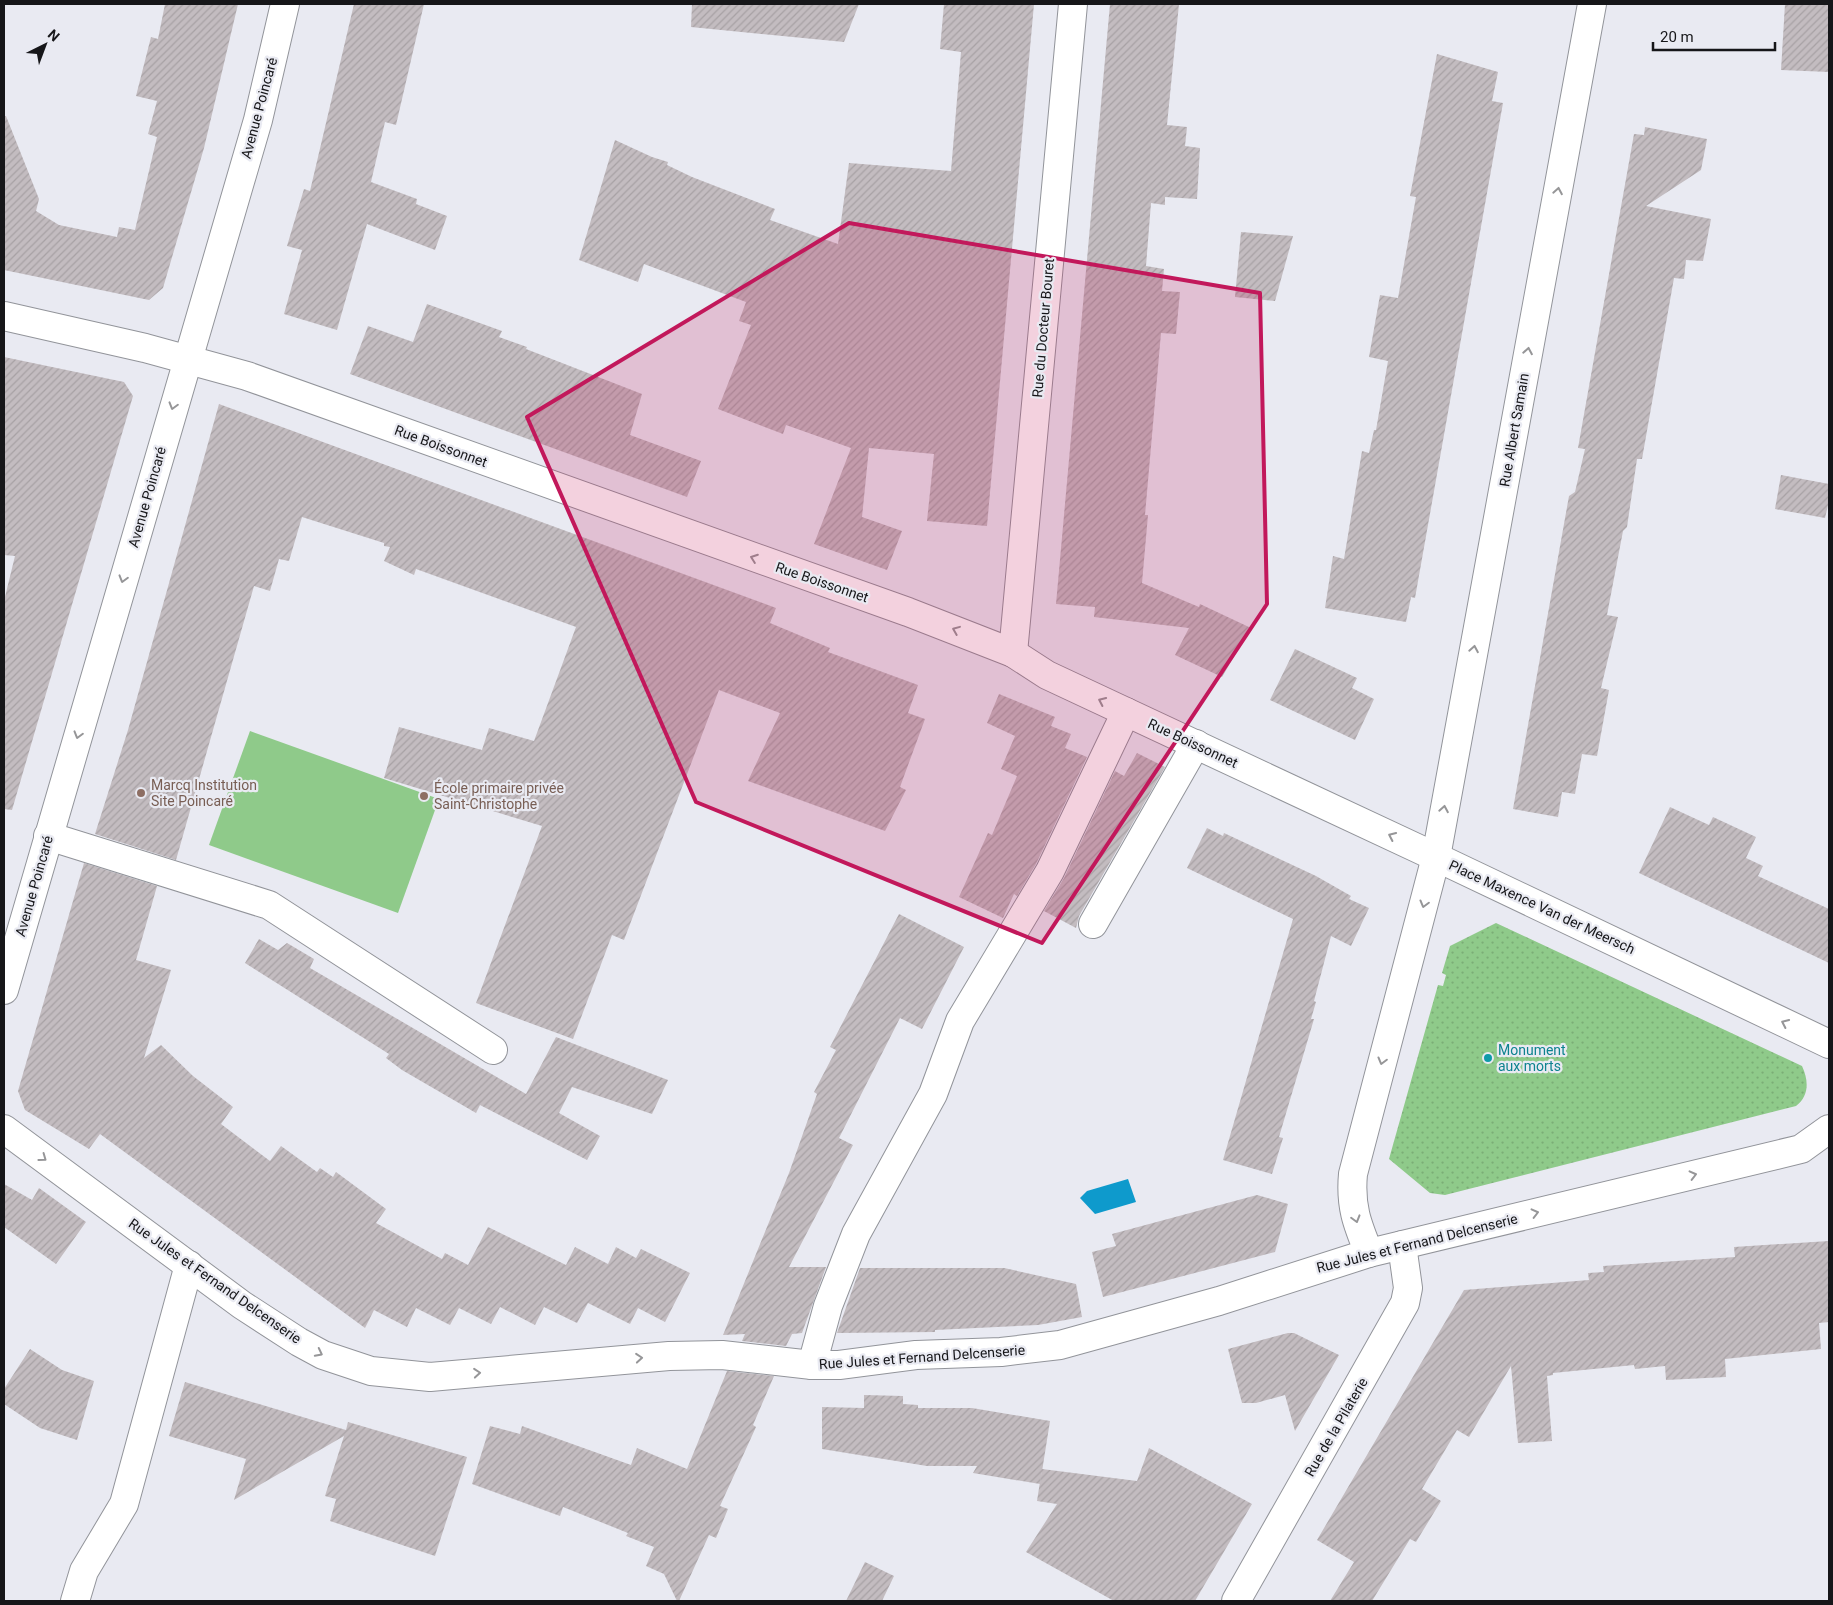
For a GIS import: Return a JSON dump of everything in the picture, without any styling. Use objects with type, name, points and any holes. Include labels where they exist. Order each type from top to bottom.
[{"type":"street","name":"Avenue Poincaré","points":[[4,990],[258,120],[286,4]]},
{"type":"street","name":"Rue du Docteur Bouret","points":[[1013,653],[1073,4]]},
{"type":"street","name":"Rue Albert Samain","points":[[1436,857],[1592,4]]},
{"type":"street","name":"Rue Boissonnet","points":[[4,316],[187,359],[256,380],[908,612],[1013,653],[1047,675],[1436,857]]},
{"type":"street","points":[[812,1364],[828,1306],[856,1234],[932,1094],[960,1021],[1050,871],[1126,712]]},
{"type":"street","points":[[1093,924],[1196,744]]},
{"type":"street","points":[[48,836],[268,905],[493,1050]]},
{"type":"street","name":"Place Maxence Van der Meersch","points":[[1369,1253],[1354,1218],[1351,1193],[1352,1174],[1436,857],[1829,1044]]},
{"type":"street","name":"Rue Jules et Fernand Delcenserie","points":[[4,1129],[242,1304],[299,1342],[323,1355],[371,1371],[430,1377],[669,1356],[713,1355],[812,1364],[859,1364],[916,1355],[1001,1352],[1060,1345],[1219,1301],[1369,1253],[1829,1141]]},
{"type":"street","name":"Rue Jules et Fernand Delcenserie","points":[[1801,1149],[1829,1129]]},
{"type":"street","name":"Rue de la Pilaterie","points":[[1236,1601],[1405,1304],[1408,1288],[1402,1246]]},
{"type":"street","points":[[76,1601],[84,1571],[124,1504],[189,1265]]},
{"type":"highlighted area","points":[[849,223],[1260,293],[1267,604],[1042,943],[696,802],[527,417]]},
{"type":"green space","points":[[250,731],[439,799],[398,913],[209,845]]},
{"type":"green space","points":[[1496,923],[1802,1066],[1807,1083],[1803,1098],[1796,1106],[1445,1195],[1430,1193],[1389,1159],[1438,985],[1443,986],[1446,975],[1442,973],[1450,946]]},
{"type":"water","points":[[1128,1179],[1136,1202],[1095,1214],[1080,1198],[1087,1191]]},
{"type":"building","points":[[165,4],[238,4],[204,148],[163,288],[149,300],[4,270],[4,116],[6,116],[39,199],[36,211],[59,225],[117,237],[119,227],[135,230],[157,137],[148,134],[157,101],[136,96],[151,37],[158,39]]},
{"type":"building","points":[[354,4],[424,4],[396,125],[385,122],[371,182],[417,199],[416,204],[447,216],[435,250],[367,224],[337,330],[284,314],[302,250],[287,246],[304,189],[310,191]]},
{"type":"building","points":[[692,4],[859,4],[844,42],[691,27]]},
{"type":"building","points":[[944,4],[1034,4],[987,526],[927,521],[934,454],[869,448],[862,517],[902,531],[887,570],[814,544],[851,448],[786,425],[783,434],[718,409],[751,325],[739,321],[746,302],[644,264],[638,282],[579,260],[615,140],[652,157],[668,162],[667,165],[692,177],[775,209],[770,220],[838,244],[849,163],[951,171],[961,52],[940,49]]},
{"type":"building","points":[[1110,4],[1179,4],[1167,125],[1187,127],[1185,146],[1200,148],[1197,199],[1165,197],[1165,205],[1151,203],[1146,266],[1164,269],[1162,291],[1180,292],[1176,334],[1161,333],[1145,515],[1148,515],[1142,583],[1199,607],[1200,604],[1251,628],[1222,677],[1175,655],[1189,628],[1094,617],[1095,607],[1056,604]]},
{"type":"building","points":[[1785,4],[1829,4],[1829,72],[1781,70]]},
{"type":"building","points":[[1437,54],[1498,72],[1492,101],[1503,103],[1415,598],[1411,597],[1406,622],[1325,608],[1333,556],[1344,559],[1362,451],[1369,453],[1374,430],[1376,430],[1388,361],[1369,357],[1380,295],[1398,298],[1416,197],[1410,196]]},
{"type":"building","points":[[1645,127],[1707,139],[1701,170],[1646,206],[1711,219],[1703,261],[1686,260],[1684,279],[1674,278],[1642,459],[1637,459],[1627,527],[1623,531],[1607,615],[1618,617],[1601,688],[1609,690],[1597,756],[1582,754],[1575,794],[1562,792],[1558,817],[1513,809],[1569,496],[1575,492],[1585,449],[1578,448],[1634,134],[1644,135]]},
{"type":"building","points":[[1241,232],[1293,236],[1275,301],[1235,297]]},
{"type":"building","points":[[427,304],[502,331],[499,337],[642,394],[630,435],[701,461],[687,497],[350,374],[368,326],[413,342]]},
{"type":"building","points":[[4,357],[124,382],[133,396],[12,810],[4,809],[4,601],[15,556],[4,555]]},
{"type":"building","points":[[219,404],[776,608],[770,623],[830,648],[828,652],[918,685],[908,713],[925,719],[900,787],[906,790],[885,831],[748,781],[780,713],[719,690],[624,940],[612,935],[573,1039],[476,1003],[542,826],[384,778],[399,727],[482,750],[489,728],[534,741],[576,627],[416,569],[414,575],[384,561],[390,547],[384,546],[384,543],[302,517],[289,561],[279,559],[270,591],[254,586],[176,860],[95,834],[128,730]]},
{"type":"building","points":[[1781,475],[1829,484],[1829,501],[1825,518],[1775,509]]},
{"type":"building","points":[[1295,649],[1357,678],[1352,688],[1374,699],[1355,740],[1270,700]]},
{"type":"building","points":[[999,694],[1055,717],[1051,726],[1071,734],[1065,748],[1087,757],[1036,864],[1017,896],[1014,894],[1003,918],[959,897],[988,833],[992,835],[1017,776],[1001,769],[1015,736],[987,723]]},
{"type":"building","points":[[1137,753],[1165,767],[1079,916],[1076,928],[1044,911],[1064,878],[1115,771],[1124,776]]},
{"type":"building","points":[[1670,807],[1709,825],[1713,817],[1756,837],[1746,858],[1763,866],[1758,876],[1829,909],[1829,963],[1639,873]]},
{"type":"building","points":[[1207,828],[1223,836],[1224,833],[1316,876],[1351,896],[1349,899],[1369,908],[1351,946],[1331,936],[1314,1001],[1316,1002],[1311,1019],[1314,1019],[1279,1137],[1283,1138],[1272,1174],[1223,1160],[1293,919],[1187,868]]},
{"type":"building","points":[[84,863],[157,886],[136,960],[171,970],[144,1058],[161,1045],[193,1076],[233,1107],[221,1124],[270,1161],[281,1146],[317,1172],[320,1168],[333,1177],[336,1172],[386,1209],[376,1223],[442,1259],[445,1253],[468,1265],[488,1227],[566,1265],[575,1247],[608,1264],[616,1247],[636,1258],[641,1249],[690,1273],[665,1322],[638,1308],[630,1324],[588,1303],[577,1323],[544,1307],[535,1325],[500,1307],[491,1324],[459,1308],[450,1325],[416,1308],[407,1327],[374,1310],[365,1328],[100,1134],[89,1149],[25,1110],[18,1091]]},
{"type":"building","points":[[899,914],[964,947],[922,1029],[900,1018],[839,1138],[853,1145],[789,1267],[826,1267],[802,1333],[792,1334],[786,1346],[742,1341],[745,1334],[723,1335],[789,1173],[817,1094],[814,1092],[836,1050],[830,1047]]},
{"type":"building","points":[[259,939],[278,950],[287,943],[314,959],[310,968],[526,1094],[556,1037],[668,1080],[652,1114],[572,1087],[559,1113],[600,1136],[587,1160],[480,1105],[476,1113],[402,1070],[386,1058],[389,1054],[245,963]]},
{"type":"building","points":[[4,1184],[32,1200],[39,1188],[86,1222],[56,1264],[4,1227]]},
{"type":"building","points":[[1257,1195],[1288,1204],[1275,1252],[1103,1297],[1092,1252],[1116,1246],[1112,1234]]},
{"type":"building","points":[[1829,1241],[1829,1322],[1819,1323],[1821,1349],[1725,1359],[1726,1377],[1666,1380],[1665,1366],[1635,1369],[1634,1365],[1553,1373],[1553,1375],[1547,1376],[1552,1441],[1518,1443],[1511,1366],[1469,1437],[1457,1430],[1422,1489],[1441,1501],[1416,1542],[1410,1539],[1372,1601],[1330,1601],[1354,1562],[1317,1540],[1464,1290],[1589,1280],[1588,1273],[1604,1272],[1603,1266],[1735,1257],[1734,1247]]},
{"type":"building","points":[[860,1268],[1004,1268],[1076,1284],[1082,1317],[1038,1325],[935,1330],[935,1332],[837,1333]]},
{"type":"building","points":[[1294,1333],[1339,1355],[1295,1431],[1285,1395],[1256,1403],[1242,1403],[1228,1349]]},
{"type":"building","points":[[30,1349],[62,1370],[94,1381],[77,1440],[40,1428],[4,1404],[4,1389]]},
{"type":"building","points":[[727,1371],[774,1376],[753,1425],[756,1427],[720,1506],[728,1509],[716,1538],[709,1535],[679,1601],[677,1601],[664,1574],[646,1566],[654,1547],[626,1536],[628,1533],[563,1507],[560,1516],[472,1484],[490,1426],[520,1434],[522,1426],[631,1465],[637,1448],[687,1469]]},
{"type":"building","points":[[185,1382],[346,1430],[348,1422],[467,1457],[435,1556],[330,1521],[336,1499],[325,1496],[344,1436],[234,1500],[246,1459],[169,1436]]},
{"type":"building","points":[[864,1395],[903,1396],[903,1404],[918,1405],[918,1408],[972,1408],[1050,1421],[1040,1484],[973,1473],[977,1466],[927,1466],[822,1449],[822,1407],[864,1408]]},
{"type":"building","points":[[1149,1448],[1252,1504],[1195,1601],[1114,1601],[1026,1552],[1057,1504],[1037,1501],[1042,1469],[1137,1481]]},
{"type":"building","points":[[865,1562],[894,1576],[882,1601],[846,1601]]},
{"type":"place","name":"Marcq Institution Site Poincaré","points":[[141,793]]},
{"type":"place","name":"École primaire privée Saint-Christophe","points":[[424,796]]},
{"type":"place","name":"Monument aux morts","points":[[1488,1058]]}]
